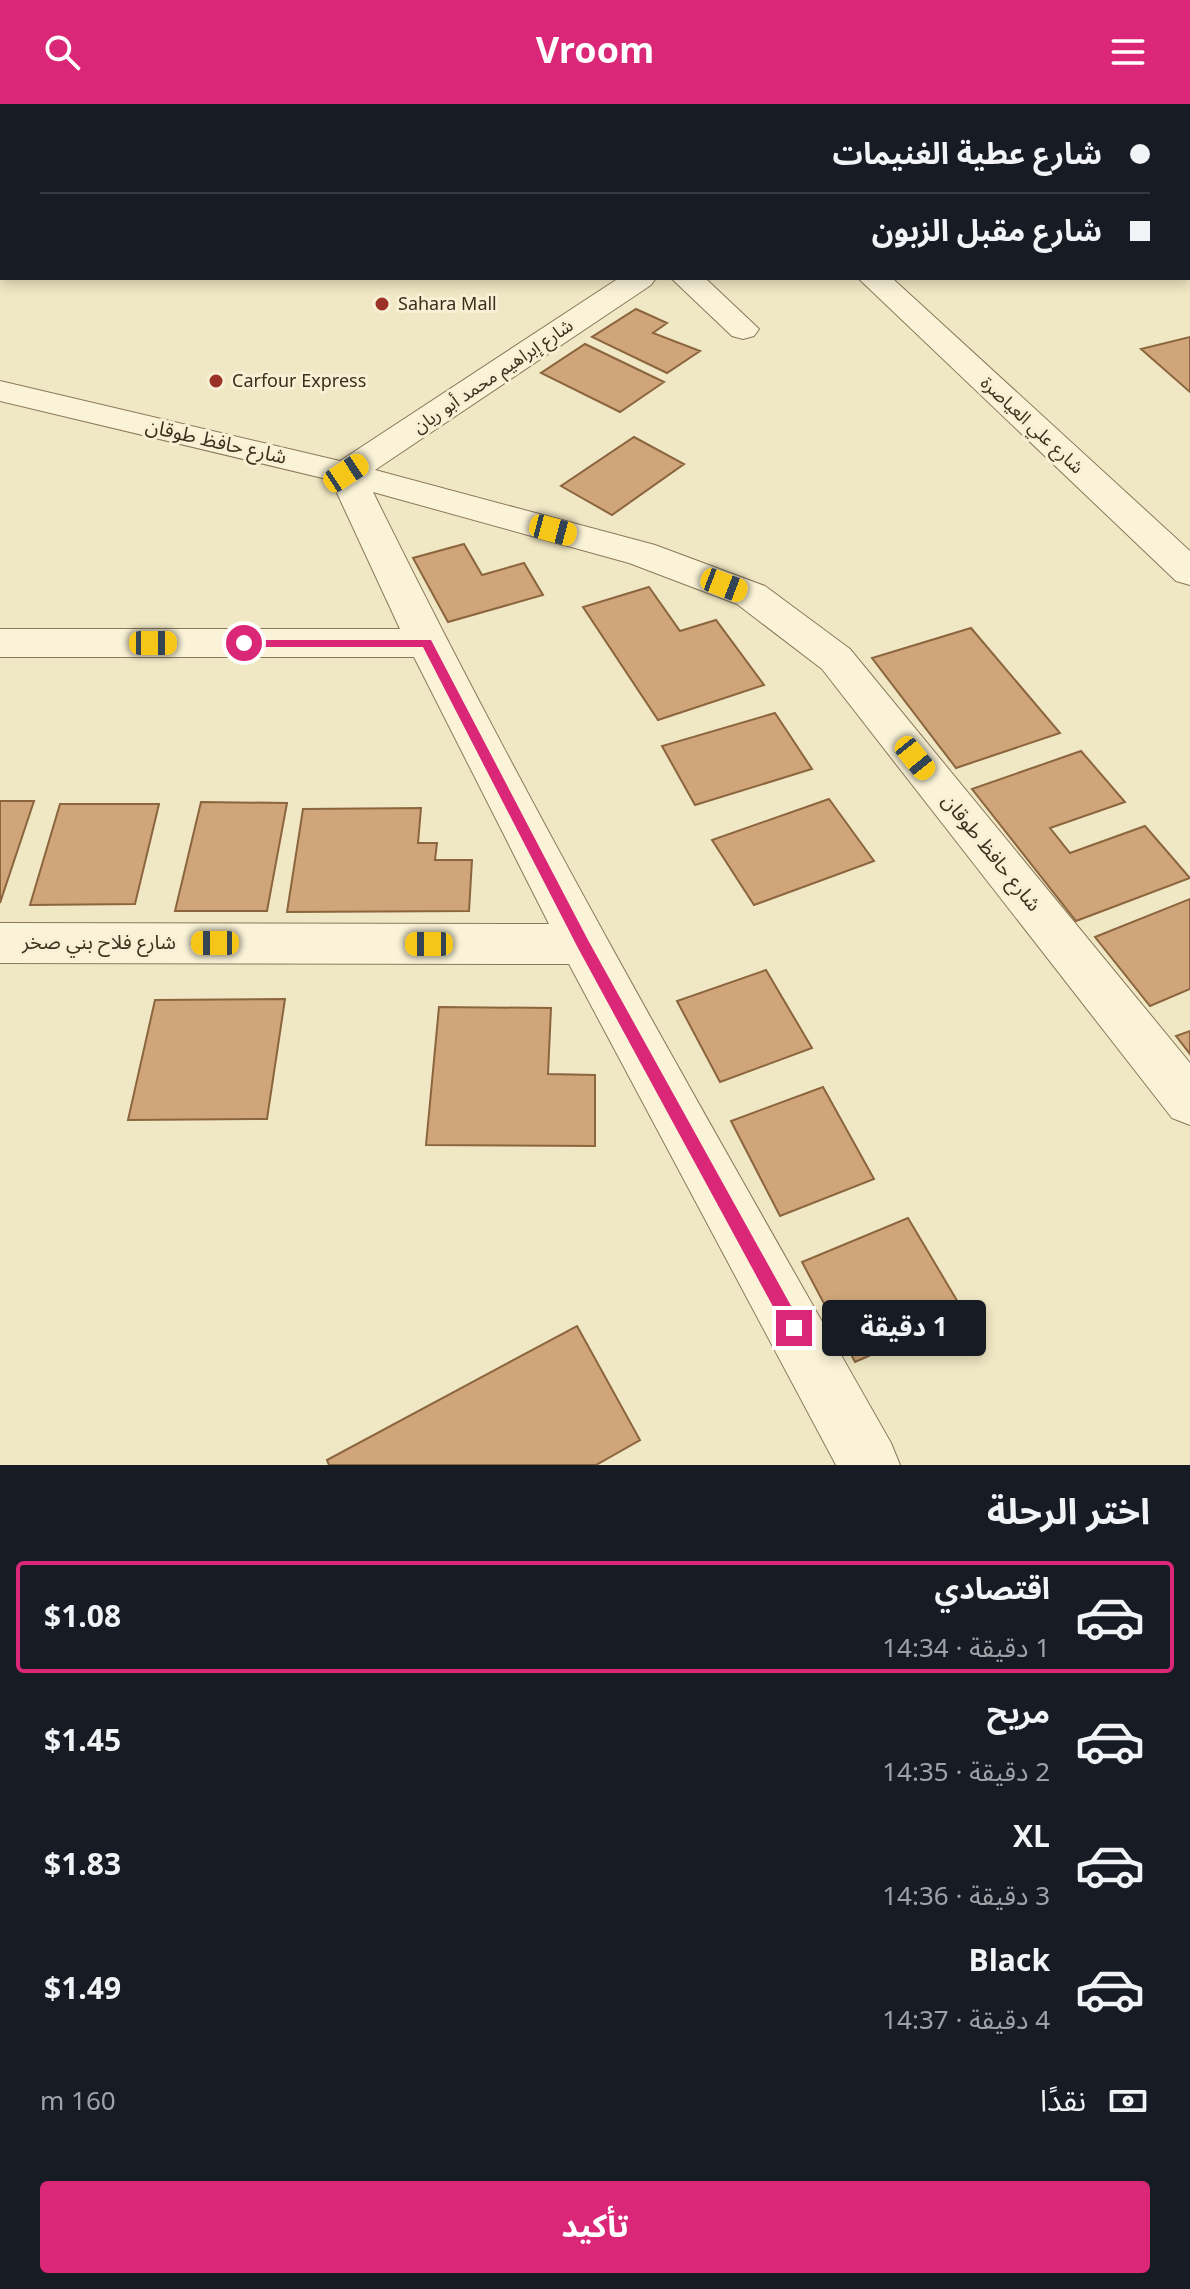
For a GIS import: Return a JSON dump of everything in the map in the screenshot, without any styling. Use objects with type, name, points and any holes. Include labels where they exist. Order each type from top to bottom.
[{"type":"street","name":"شارع إبراهيم محمد أبو ريان","points":[[346,473],[637,280]]},
{"type":"street","points":[[689,280],[743,329]]},
{"type":"street","name":"شارع علي العياصرة","points":[[876,280],[1190,572]]},
{"type":"street","name":"شارع حافظ طوقان","points":[[0,391],[346,473],[642,554],[751,595],[836,659],[1190,1102]]},
{"type":"street","points":[[346,473],[427,643],[583,944],[869,1465]]},
{"type":"street","points":[[0,643],[427,643]]},
{"type":"street","name":"شارع فلاح بني صخر","points":[[0,943],[583,944]]},
{"type":"building","points":[[636,309],[667,323],[653,333],[700,351],[667,373],[592,337]]},
{"type":"building","points":[[1190,337],[1190,392],[1141,349]]},
{"type":"building","points":[[585,344],[664,382],[620,412],[541,373]]},
{"type":"building","points":[[634,437],[684,464],[612,515],[561,486]]},
{"type":"building","points":[[464,544],[482,575],[524,563],[543,595],[448,622],[413,558]]},
{"type":"building","points":[[649,587],[680,631],[716,620],[764,685],[658,720],[583,607]]},
{"type":"building","points":[[971,628],[1060,733],[956,768],[872,658]]},
{"type":"building","points":[[775,713],[812,769],[695,805],[662,746]]},
{"type":"building","points":[[1081,751],[1125,802],[1050,828],[1070,853],[1145,826],[1190,878],[1076,921],[972,789]]},
{"type":"building","points":[[829,799],[874,861],[754,905],[712,840]]},
{"type":"building","points":[[0,801],[34,801],[0,903]]},
{"type":"building","points":[[201,802],[287,803],[267,911],[175,911]]},
{"type":"building","points":[[60,804],[159,804],[135,904],[30,905]]},
{"type":"building","points":[[421,808],[418,843],[437,843],[435,860],[472,860],[469,911],[287,912],[303,809]]},
{"type":"building","points":[[1190,899],[1190,989],[1150,1006],[1095,937]]},
{"type":"building","points":[[766,970],[812,1048],[720,1082],[677,1001]]},
{"type":"building","points":[[285,999],[267,1119],[128,1120],[155,1000]]},
{"type":"building","points":[[439,1007],[551,1008],[548,1074],[595,1075],[595,1146],[426,1145]]},
{"type":"building","points":[[1190,1031],[1190,1054],[1176,1036]]},
{"type":"building","points":[[823,1087],[874,1179],[780,1216],[731,1121]]},
{"type":"building","points":[[908,1218],[965,1314],[855,1362],[802,1262]]},
{"type":"building","points":[[577,1326],[640,1440],[596,1465],[329,1465],[327,1460]]},
{"type":"place","name":"Sahara Mall","points":[[382,304]]},
{"type":"place","name":"Carfour Express","points":[[216,381]]},
{"type":"route","points":[[244,643],[427,643],[583,944],[794,1328]]}]
